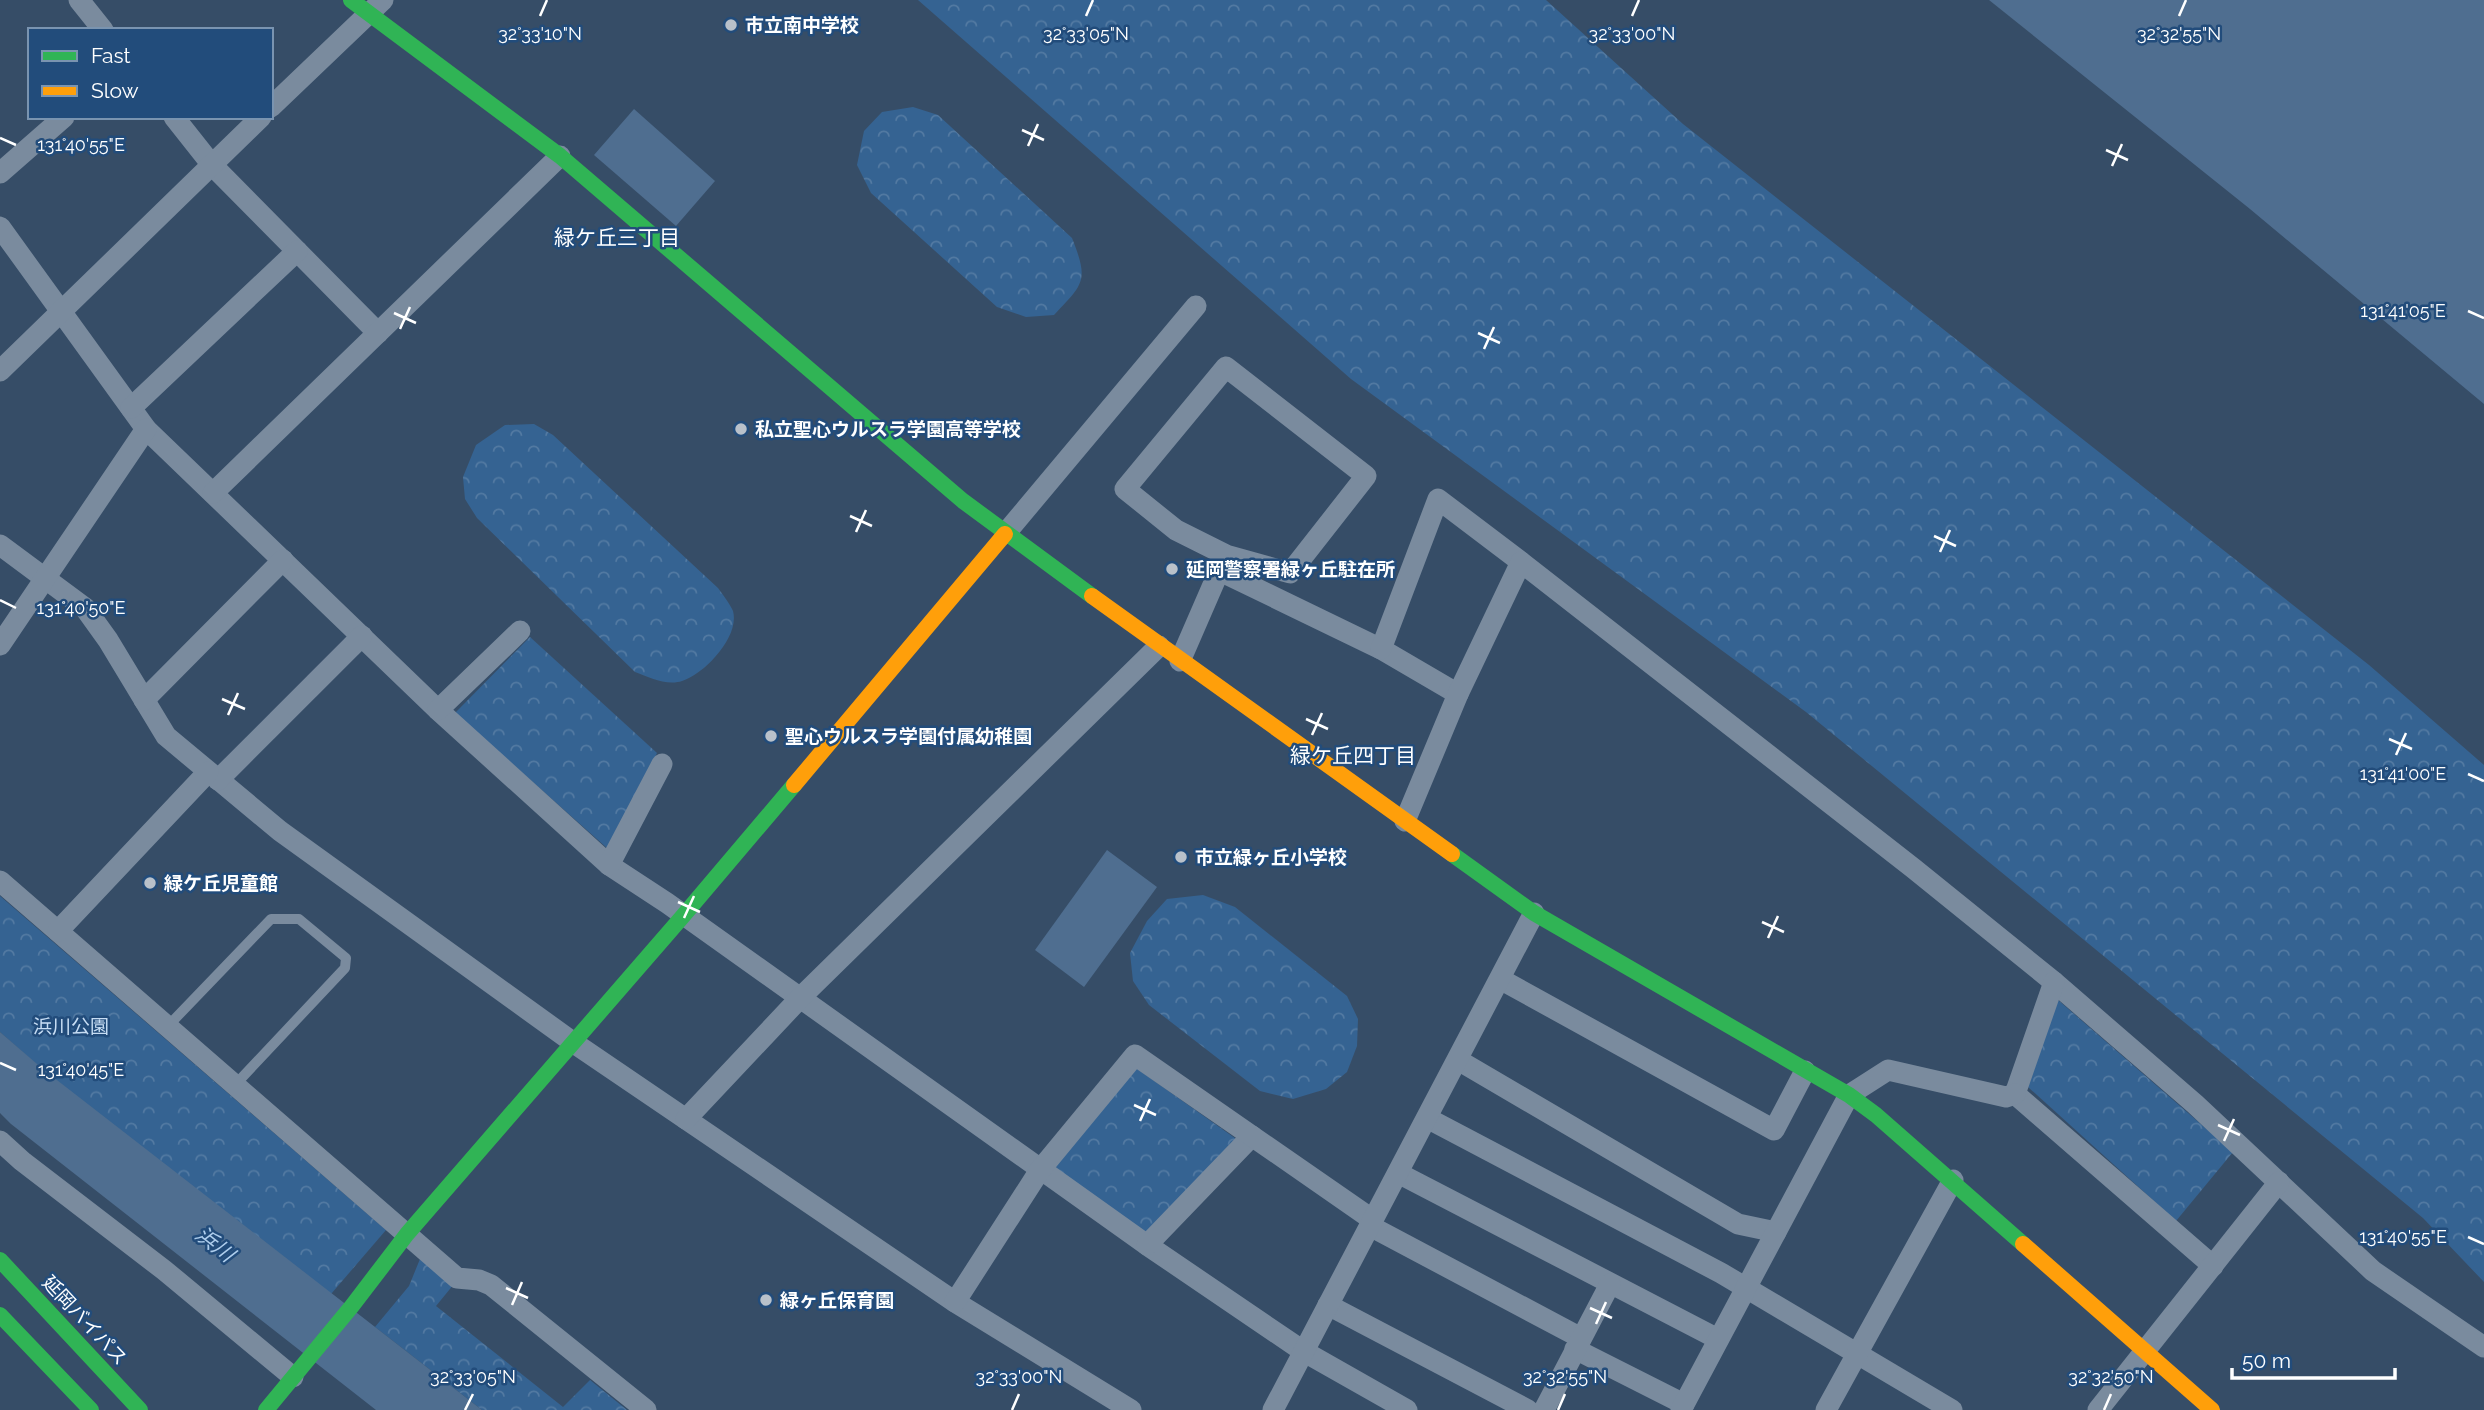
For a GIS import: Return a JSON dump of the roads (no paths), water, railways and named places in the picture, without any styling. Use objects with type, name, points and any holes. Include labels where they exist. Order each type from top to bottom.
[{"type":"main road","points":[[351,0],[376,6],[560,156],[1005,534],[1534,914],[1849,1095],[1876,1115],[2212,1410]]},
{"type":"main road","points":[[266,1410],[407,1234],[683,916],[1005,534]]},
{"type":"main road","name":"延岡バイパス","points":[[0,1259],[140,1410]]},
{"type":"main road","points":[[0,1315],[91,1410]]},
{"type":"street","points":[[79,0],[101,28]]},
{"type":"street","points":[[273,105],[376,6]]},
{"type":"street","points":[[0,173],[62,119]]},
{"type":"street","points":[[176,119],[212,164],[378,333]]},
{"type":"street","points":[[0,371],[259,119]]},
{"type":"street","points":[[213,493],[560,156]]},
{"type":"street","points":[[0,227],[146,429],[438,710],[610,865],[1147,1245],[1303,1351],[1407,1410]]},
{"type":"street","points":[[131,408],[298,251]]},
{"type":"street","points":[[1005,534],[1196,306]]},
{"type":"street","points":[[1223,563],[1290,573],[1366,476],[1226,367],[1125,489],[1175,530],[1223,563],[1458,694]]},
{"type":"street","points":[[0,645],[146,429]]},
{"type":"street","points":[[1381,649],[1438,499],[1902,859],[2054,982],[2195,1104],[2373,1271],[2484,1347]]},
{"type":"street","points":[[0,545],[85,608],[108,640],[166,736],[280,831],[574,1043],[955,1302],[1131,1410]]},
{"type":"street","points":[[144,700],[283,560]]},
{"type":"street","points":[[1405,821],[1458,694],[1521,562]]},
{"type":"street","points":[[1180,661],[1223,563]]},
{"type":"street","points":[[438,710],[520,631]]},
{"type":"street","points":[[58,931],[213,776],[362,636]]},
{"type":"street","points":[[686,1119],[800,998],[1159,646]]},
{"type":"street","points":[[610,865],[662,764]]},
{"type":"street","points":[[0,881],[457,1278],[479,1280],[491,1285],[646,1410]]},
{"type":"street","points":[[1273,1410],[1534,914]]},
{"type":"street","points":[[1500,979],[1774,1130],[1805,1071]]},
{"type":"street","points":[[2015,1094],[2054,982]]},
{"type":"street","points":[[955,1302],[1040,1170],[1135,1055],[1371,1223],[1683,1407],[1849,1095],[1888,1070],[2006,1097],[2015,1094]]},
{"type":"street","points":[[1458,1060],[1738,1224],[1776,1232]]},
{"type":"street","points":[[2015,1094],[2213,1266]]},
{"type":"street","points":[[1427,1118],[1746,1288],[1952,1410]]},
{"type":"street","points":[[1147,1245],[1252,1136]]},
{"type":"street","points":[[0,1141],[22,1161],[296,1374]]},
{"type":"street","points":[[1398,1173],[1718,1339]]},
{"type":"street","points":[[1826,1410],[1953,1180]]},
{"type":"street","points":[[2098,1410],[2279,1182]]},
{"type":"street","points":[[1544,1410],[1610,1284]]},
{"type":"street","points":[[1328,1305],[1528,1410]]},
{"type":"lane","points":[[167,1026],[271,919],[299,919],[346,958],[345,968],[235,1085]]},
{"type":"water","points":[[1989,0],[2484,0],[2484,404],[2250,209]]},
{"type":"water","points":[[634,109],[715,181],[676,226],[594,155]]},
{"type":"water","points":[[1107,850],[1157,887],[1084,987],[1035,950]]},
{"type":"water","name":"浜川","points":[[0,1032],[44,1070],[482,1410],[376,1410],[11,1124],[0,1113]]},
{"type":"place","name":"市立南中学校","points":[[731,25]]},
{"type":"place","name":"私立聖心ウルスラ学園高等学校","points":[[741,429]]},
{"type":"place","name":"延岡警察署緑ヶ丘駐在所","points":[[1172,569]]},
{"type":"place","name":"聖心ウルスラ学園付属幼稚園","points":[[771,736]]},
{"type":"place","name":"市立緑ヶ丘小学校","points":[[1181,857]]},
{"type":"place","name":"緑ケ丘児童館","points":[[150,883]]},
{"type":"place","name":"緑ヶ丘保育園","points":[[766,1300]]},
{"type":"district","name":"緑ケ丘三丁目","points":[[617,237]]},
{"type":"district","name":"緑ケ丘四丁目","points":[[1353,755]]},
{"type":"park label","name":"浜川公園","points":[[71,1026]]}]
